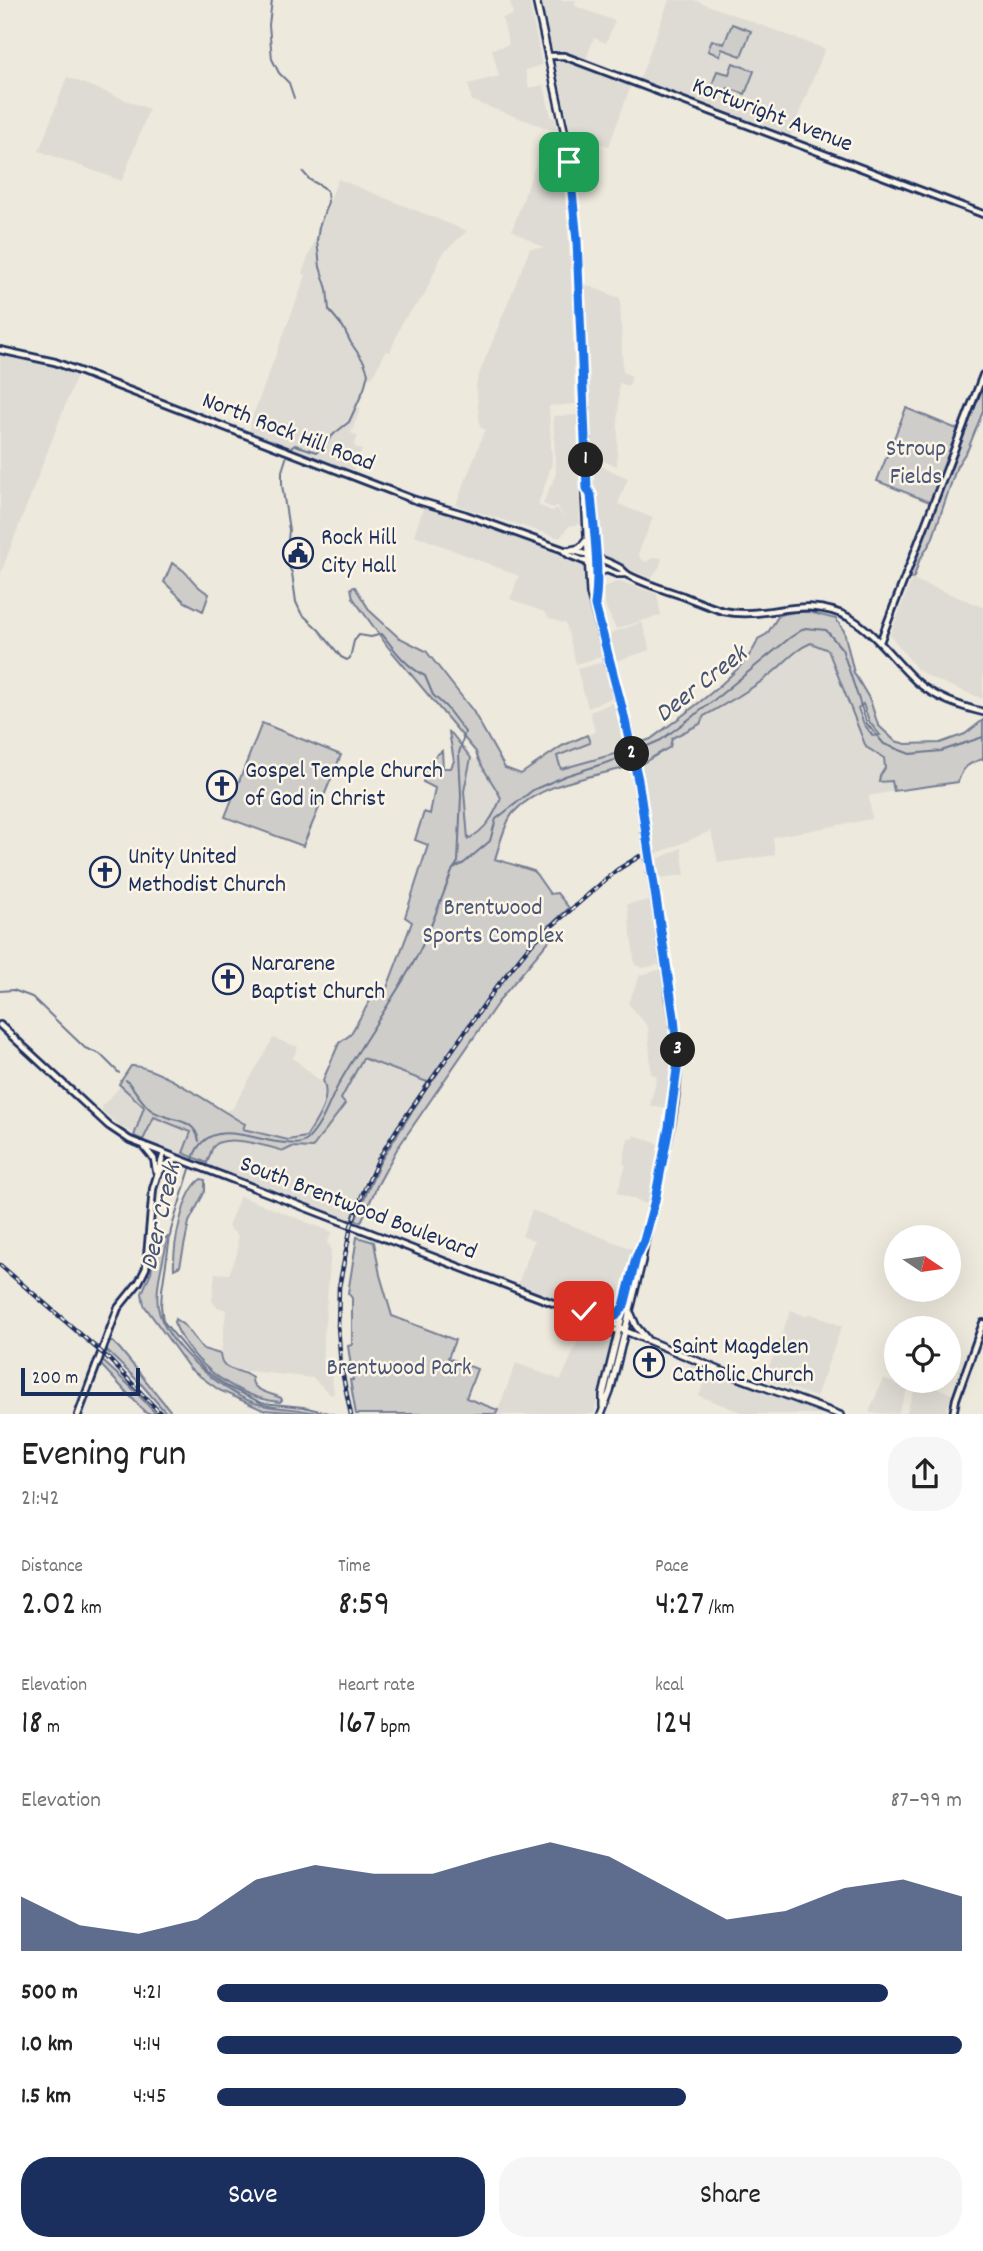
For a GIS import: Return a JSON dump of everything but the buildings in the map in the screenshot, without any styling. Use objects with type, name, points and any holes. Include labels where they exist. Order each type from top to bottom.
[{"type":"main road","points":[[536,0],[567,139],[574,208],[590,594],[631,745],[674,1017],[678,1062],[675,1094],[642,1248],[642,1261],[630,1311],[621,1330]]},
{"type":"main road","points":[[587,488],[591,495],[595,605]]},
{"type":"main road","points":[[567,550],[582,546],[587,538]]},
{"type":"main road","points":[[596,578],[599,572],[606,570]]},
{"type":"main road","points":[[602,1411],[603,1395],[621,1330],[624,1306],[636,1258],[642,1248]]},
{"type":"main road","points":[[607,1320],[616,1316],[624,1306]]},
{"type":"main road","points":[[630,1311],[634,1322],[648,1341]]},
{"type":"main road","name":"South Brentwood Boulevard","points":[[621,1330],[836,1414]]},
{"type":"street","name":"Kortwright Avenue","points":[[548,56],[564,56],[983,214]]},
{"type":"street","name":"North Rock Hill Road","points":[[0,350],[55,362],[412,499],[466,515],[595,562]]},
{"type":"street","points":[[880,642],[983,375]]},
{"type":"street","points":[[595,562],[617,574],[628,574]]},
{"type":"street","points":[[595,562],[619,568],[628,574],[721,610],[740,614],[809,606],[848,617],[865,628],[927,689],[961,707],[983,712]]},
{"type":"street","name":"South Brentwood Boulevard","points":[[0,1025],[94,1113],[130,1140],[574,1311],[584,1311],[607,1320],[621,1330]]},
{"type":"street","points":[[142,1145],[154,1159],[156,1174]]},
{"type":"street","points":[[78,1414],[118,1308],[139,1282],[146,1268],[153,1189],[164,1153]]},
{"type":"street","points":[[153,1189],[164,1165],[181,1160]]},
{"type":"street","name":"South Brentwood Boulevard","points":[[574,1311],[581,1318],[621,1330]]},
{"type":"street","points":[[953,1414],[983,1323]]},
{"type":"shaded area","points":[[510,0],[529,0],[542,65],[525,70],[529,88],[544,85],[551,117],[555,118],[558,132],[472,101],[468,84],[499,76],[492,49],[509,45],[502,18],[513,15]]},
{"type":"shaded area","points":[[540,0],[576,0],[575,6],[615,21],[606,43],[594,38],[585,62],[552,49]]},
{"type":"shaded area","points":[[669,0],[694,0],[825,49],[789,139],[639,81]]},
{"type":"shaded area","points":[[556,56],[631,85],[609,146],[572,136],[554,58]]},
{"type":"shaded area","points":[[67,77],[149,109],[122,181],[39,151]]},
{"type":"shaded area","points":[[546,136],[561,142],[571,274],[575,404],[549,406],[552,464],[538,505],[552,511],[557,508],[565,520],[557,506],[553,508],[543,504],[556,473],[553,416],[577,415],[580,524],[569,526],[560,538],[456,505],[485,430],[480,427],[476,384],[480,372],[530,248],[544,248],[512,230]]},
{"type":"shaded area","points":[[338,179],[467,231],[442,254],[424,296],[403,320],[390,352],[386,351],[372,378],[367,376],[357,406],[361,408],[351,433],[358,436],[354,446],[362,450],[352,473],[249,433],[252,418],[306,275],[302,273]]},
{"type":"shaded area","points":[[586,285],[620,298],[623,372],[632,376],[629,386],[619,383],[617,466],[594,458],[591,454],[583,287]]},
{"type":"shaded area","points":[[0,352],[48,364],[77,375],[0,575]]},
{"type":"shaded area","points":[[593,466],[601,466],[628,478],[618,504],[653,518],[638,554],[646,562],[654,557],[662,558],[660,566],[651,578],[605,560],[599,554]]},
{"type":"shaded area","points":[[424,506],[476,521],[584,564],[587,570],[589,605],[603,656],[576,664],[566,624],[510,599],[519,576],[414,535]]},
{"type":"shaded area","points":[[912,579],[983,607],[983,699],[931,678],[917,669],[890,635]]},
{"type":"shaded area","points":[[619,581],[657,594],[661,615],[616,629],[606,608],[602,588]]},
{"type":"shaded area","points":[[642,622],[650,650],[616,661],[609,634]]},
{"type":"shaded area","points":[[811,643],[828,650],[866,747],[884,758],[885,768],[880,776],[892,781],[894,791],[869,796],[872,819],[773,837],[775,855],[718,863],[711,831],[655,853],[641,764],[670,747],[672,738],[700,724],[703,716],[750,690],[799,648]]},
{"type":"shaded area","points":[[603,662],[606,664],[614,697],[588,708],[577,669]]},
{"type":"shaded area","points":[[612,703],[617,704],[625,751],[561,769],[556,756],[590,743],[587,735],[595,732],[590,712]]},
{"type":"shaded area","points":[[471,758],[477,760],[492,780],[501,798],[489,823],[468,839],[464,791]]},
{"type":"shaded area","points":[[681,848],[685,875],[657,878],[656,860]]},
{"type":"shaded area","points":[[652,900],[662,964],[643,968],[635,965],[627,904]]},
{"type":"shaded area","points":[[659,970],[663,972],[674,1061],[666,1108],[650,1105],[657,1077],[651,1073],[648,1027],[628,1003],[640,975]]},
{"type":"shaded area","points":[[273,1038],[298,1047],[293,1058],[320,1081],[323,1080],[326,1087],[317,1122],[306,1138],[288,1140],[242,1128],[244,1124],[223,1112],[233,1108]]},
{"type":"shaded area","points":[[363,1058],[428,1082],[379,1152],[367,1175],[351,1220],[207,1164],[213,1147],[220,1141],[233,1140],[284,1151],[292,1147],[312,1148],[344,1103],[341,1100]]},
{"type":"shaded area","points":[[121,1086],[144,1107],[135,1134],[102,1111],[102,1106]]},
{"type":"shaded area","points":[[153,1117],[191,1133],[182,1155],[143,1140]]},
{"type":"shaded area","points":[[634,1135],[661,1145],[649,1205],[617,1193],[626,1165],[623,1163],[628,1138],[633,1139]]},
{"type":"shaded area","points":[[240,1196],[332,1232],[327,1244],[331,1250],[322,1362],[330,1362],[334,1393],[331,1395],[313,1378],[238,1370],[224,1364],[221,1357],[226,1310],[217,1307],[212,1301],[215,1273],[229,1274],[237,1254],[238,1236],[228,1227]]},
{"type":"shaded area","points":[[532,1210],[635,1250],[620,1309],[616,1314],[604,1315],[518,1284],[534,1241],[522,1236]]},
{"type":"shaded area","points":[[791,1310],[807,1317],[809,1313],[842,1326],[816,1397],[764,1379]]},
{"type":"shaded area","points":[[585,1324],[607,1333],[613,1340],[594,1414],[496,1414],[516,1363],[561,1380]]},
{"type":"shaded area","points":[[692,1365],[824,1414],[746,1414],[699,1396],[703,1385],[682,1377],[686,1367]]},
{"type":"shaded area","points":[[883,1378],[884,1393],[906,1393],[898,1414],[869,1413]]},
{"type":"shaded area","points":[[913,1393],[952,1394],[945,1414],[906,1414]]},
{"type":"green space","points":[[732,24],[751,31],[741,56],[722,49],[720,56],[708,51],[712,40],[724,44]]},
{"type":"green space","points":[[733,63],[754,71],[745,94],[728,88],[725,95],[710,91],[717,71],[729,74]]},
{"type":"green space","points":[[983,386],[983,411],[968,449],[957,466],[932,540],[919,561],[914,577],[910,579],[909,577]]},
{"type":"green space","name":"Stroup Fields","points":[[906,408],[959,432],[932,503],[877,481]]},
{"type":"green space","points":[[172,563],[209,594],[203,611],[185,602],[164,582]]},
{"type":"green space","name":"Brentwood Sports Complex","points":[[355,587],[370,611],[398,637],[426,651],[473,711],[505,768],[521,774],[562,746],[587,735],[590,743],[557,756],[561,769],[625,751],[628,767],[551,788],[524,803],[510,817],[495,859],[534,871],[550,894],[557,893],[569,908],[546,929],[554,935],[501,998],[397,1149],[361,1222],[355,1220],[380,1162],[430,1083],[363,1058],[341,1099],[345,1104],[312,1148],[292,1147],[284,1151],[247,1142],[227,1141],[213,1147],[207,1163],[183,1153],[191,1132],[154,1117],[143,1140],[134,1136],[144,1107],[119,1084],[131,1066],[142,1067],[171,1080],[245,1124],[243,1129],[288,1140],[306,1137],[322,1110],[326,1095],[323,1080],[339,1043],[350,1035],[375,992],[385,993],[412,922],[405,917],[428,845],[415,840],[424,812],[430,814],[435,788],[423,782],[430,760],[442,751],[443,768],[451,768],[454,761],[449,732],[471,758],[464,791],[468,839],[485,827],[501,798],[476,752],[388,647],[353,598],[351,588]]},
{"type":"green space","points":[[809,612],[836,619],[844,631],[854,673],[870,700],[878,725],[895,741],[906,744],[940,743],[965,734],[983,720],[983,759],[967,766],[958,782],[894,791],[892,781],[879,782],[885,768],[884,758],[866,747],[828,650],[811,643],[755,686],[704,716],[700,724],[672,738],[670,747],[641,764],[639,743],[651,739],[727,679],[742,664],[758,639],[767,634],[779,615]],"holes":[[[863,704],[870,723],[880,735],[873,736],[864,724],[858,708]]]},
{"type":"green space","points":[[262,723],[341,755],[303,846],[225,817]]},
{"type":"green space","points":[[201,1179],[205,1180],[205,1191],[189,1222],[180,1266],[174,1269],[177,1234],[184,1207],[194,1186]]},
{"type":"green space","points":[[168,1237],[157,1299],[162,1321],[182,1350],[211,1377],[241,1397],[263,1405],[319,1414],[263,1410],[219,1390],[190,1369],[144,1305],[142,1293],[151,1272],[157,1241]]},
{"type":"green space","name":"Brentwood Park","points":[[357,1237],[374,1242],[392,1316],[455,1340],[448,1358],[477,1369],[466,1398],[498,1410],[496,1414],[356,1414],[350,1380],[353,1380],[348,1346],[352,1345],[352,1298],[348,1293]]},
{"type":"green space","points":[[175,1319],[185,1326],[203,1349],[220,1354],[224,1365],[252,1378],[258,1389],[282,1400],[280,1402],[263,1399],[231,1386],[216,1376],[191,1352],[174,1322]]},
{"type":"green space","points":[[110,1342],[120,1349],[173,1414],[167,1414],[106,1350]]},
{"type":"green space","points":[[103,1360],[156,1414],[145,1412],[101,1365]]},
{"type":"waterway","points":[[272,0],[269,25],[272,59],[279,73],[289,83],[294,98]]},
{"type":"waterway","points":[[303,172],[327,191],[328,202],[317,241],[329,310],[343,327],[368,373],[349,422],[317,452],[295,445],[289,449],[282,471],[289,530],[286,560],[292,573],[296,602],[301,613],[341,657],[347,660],[350,658],[354,641],[359,635],[371,637],[382,634],[406,663],[425,676],[433,695],[465,732],[459,753],[461,795],[458,862],[454,868]]},
{"type":"waterway","name":"Deer Creek","points":[[332,1414],[303,1407],[262,1403],[228,1387],[192,1357],[163,1321],[162,1290],[171,1230],[195,1153],[203,1142],[223,1133],[297,1144],[305,1142],[313,1134],[341,1080],[417,955],[453,869],[490,841],[496,819],[533,790],[661,740],[805,628],[826,630],[842,649],[867,724],[884,744],[910,754],[941,751],[983,737]]},
{"type":"waterway","points":[[0,991],[13,990],[32,997],[85,1048],[100,1054],[119,1073]]},
{"type":"waterway","points":[[126,1080],[151,1110],[187,1123],[199,1141]]},
{"type":"railway","points":[[351,1414],[341,1366],[339,1287],[351,1226],[379,1158],[495,989],[532,943],[617,870],[640,856]]},
{"type":"railway","points":[[0,1265],[108,1358],[161,1414]]},
{"type":"place","name":"Rock Hill City Hall","points":[[298,553]]},
{"type":"place","name":"Gospel Temple Church of God in Christ","points":[[222,786]]},
{"type":"place","name":"Unity United Methodist Church","points":[[105,872]]},
{"type":"place","name":"Nararene Baptist Church","points":[[228,979]]},
{"type":"place","name":"Saint Magdelen Catholic Church","points":[[649,1362]]},
{"type":"route","points":[[569,162],[577,241],[587,488],[591,495],[595,555],[595,605],[638,780],[674,1017],[678,1062],[675,1094],[655,1200],[624,1306],[616,1316],[607,1320],[584,1311]]}]
